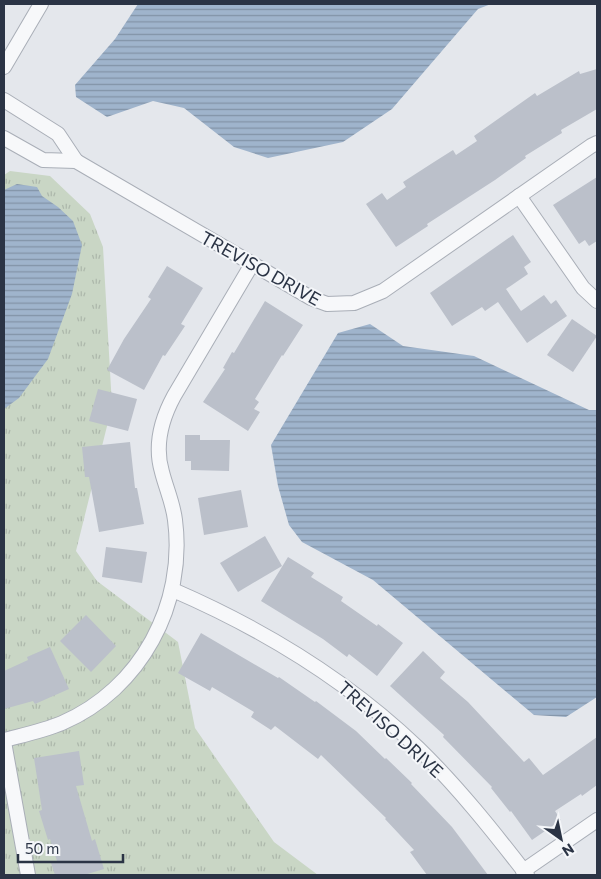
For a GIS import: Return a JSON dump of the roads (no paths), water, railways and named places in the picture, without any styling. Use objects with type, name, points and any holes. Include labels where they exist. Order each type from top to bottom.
[{"type":"street","points":[[4,67],[41,4]]},
{"type":"street","name":"TREVISO DRIVE","points":[[4,100],[58,134],[76,161],[311,298],[327,304],[354,303],[383,291],[590,146],[597,143]]},
{"type":"street","name":"TREVISO DRIVE","points":[[4,138],[43,160],[76,161]]},
{"type":"street","points":[[519,196],[583,288],[597,301]]},
{"type":"street","points":[[28,875],[4,741],[63,722],[108,695],[128,676],[154,638],[173,590],[176,565],[174,510],[159,462],[160,430],[167,408],[252,264]]},
{"type":"street","name":"TREVISO DRIVE","points":[[173,590],[214,608],[272,640],[311,663],[366,702],[418,748],[474,807],[525,873]]},
{"type":"street","points":[[525,873],[597,820]]},
{"type":"water","points":[[138,4],[491,4],[478,9],[392,109],[343,142],[268,158],[234,147],[184,108],[153,101],[107,117],[76,97],[75,85],[115,39]]},
{"type":"water","points":[[17,184],[37,187],[42,196],[73,221],[82,245],[72,294],[48,359],[19,398],[4,409],[4,190]]},
{"type":"water","points":[[370,324],[403,346],[474,356],[589,410],[597,410],[597,697],[566,717],[534,715],[373,580],[302,542],[289,525],[278,486],[271,445],[338,333]]}]
